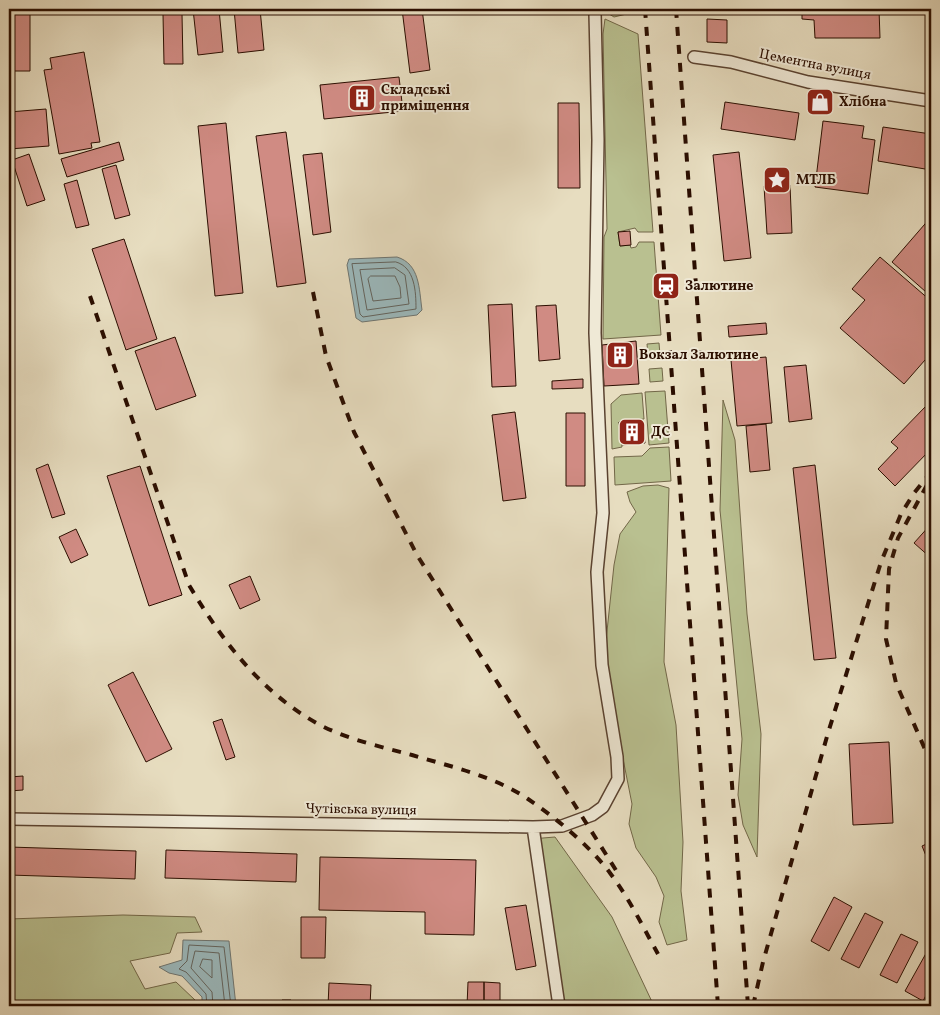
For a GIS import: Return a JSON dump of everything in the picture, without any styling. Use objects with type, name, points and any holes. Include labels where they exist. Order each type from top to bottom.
[{"type":"street","name":"Чутівська вулиця","points":[[9,818],[533,828],[562,826],[592,815],[603,807],[618,778],[617,757],[602,665],[597,572],[604,513],[595,333],[598,207],[596,13]]},
{"type":"street","name":"Цементна вулиця","points":[[694,58],[731,62],[808,82],[931,101]]},
{"type":"street","points":[[533,828],[559,1006]]},
{"type":"green space","points":[[601,9],[638,9],[635,12],[614,17]]},
{"type":"green space","points":[[605,19],[638,34],[653,232],[638,232],[635,228],[618,232],[620,246],[630,245],[631,248],[636,247],[639,242],[654,242],[661,335],[603,339],[604,237],[607,229],[603,34]]},
{"type":"green space","points":[[659,343],[660,355],[648,356],[647,344]]},
{"type":"green space","points":[[662,368],[663,381],[650,382],[649,369]]},
{"type":"green space","points":[[665,391],[669,443],[649,445],[645,392]]},
{"type":"green space","points":[[642,393],[644,419],[619,422],[622,447],[612,449],[611,404],[621,395]]},
{"type":"green space","points":[[723,400],[735,440],[747,614],[761,734],[757,857],[743,825],[738,795],[742,739],[720,510]]},
{"type":"green space","points":[[669,447],[671,481],[615,485],[614,457],[642,456],[650,448]]},
{"type":"green space","points":[[658,485],[669,488],[664,662],[676,725],[683,842],[681,891],[687,940],[667,945],[659,922],[664,896],[656,877],[636,848],[629,824],[632,804],[606,673],[605,650],[614,565],[620,534],[636,512],[627,492],[643,486]]},
{"type":"green space","points":[[555,837],[612,917],[654,1006],[559,1006],[531,839]]},
{"type":"green space","points":[[123,915],[195,917],[202,932],[177,933],[170,953],[130,961],[145,989],[176,982],[195,1000],[193,1006],[9,1006],[9,919]]},
{"type":"water","points":[[397,257],[405,260],[414,271],[419,286],[422,310],[417,315],[362,322],[356,318],[347,265],[349,259]]},
{"type":"water","points":[[183,940],[229,941],[236,1006],[202,1006],[202,997],[182,976],[169,973],[159,967],[182,960]]},
{"type":"building","points":[[9,9],[30,9],[30,71],[9,71]]},
{"type":"building","points":[[193,9],[219,9],[223,52],[198,55]]},
{"type":"building","points":[[234,9],[260,9],[264,50],[238,53]]},
{"type":"building","name":"Складські приміщення","points":[[402,9],[422,9],[430,70],[410,73]]},
{"type":"building","points":[[802,9],[879,9],[880,38],[815,38],[814,20],[802,19]]},
{"type":"building","points":[[163,14],[182,14],[183,64],[164,64]]},
{"type":"building","points":[[707,19],[727,20],[727,43],[707,42]]},
{"type":"building","points":[[84,52],[100,142],[91,143],[92,148],[59,154],[44,70],[52,69],[50,58]]},
{"type":"building","name":"Складські приміщення","points":[[399,77],[403,111],[324,119],[320,85]]},
{"type":"building","points":[[725,102],[799,113],[795,140],[721,129]]},
{"type":"building","points":[[558,103],[579,103],[580,188],[558,188]]},
{"type":"building","points":[[46,109],[49,146],[9,149],[9,112]]},
{"type":"building","points":[[823,121],[864,126],[862,138],[875,140],[868,194],[815,187]]},
{"type":"building","points":[[226,123],[243,293],[215,296],[198,126]]},
{"type":"building","points":[[883,127],[931,134],[931,170],[878,161]]},
{"type":"building","points":[[286,132],[306,283],[277,287],[256,136]]},
{"type":"building","points":[[119,142],[124,160],[67,177],[61,159]]},
{"type":"building","points":[[739,152],[751,258],[724,261],[713,155]]},
{"type":"building","points":[[322,153],[331,232],[313,235],[303,155]]},
{"type":"building","points":[[29,154],[45,200],[27,206],[12,160]]},
{"type":"building","points":[[116,165],[130,215],[115,219],[102,169]]},
{"type":"building","points":[[77,180],[89,225],[76,228],[64,184]]},
{"type":"building","points":[[790,185],[792,233],[767,234],[764,186]]},
{"type":"building","points":[[931,217],[931,286],[926,292],[892,262]]},
{"type":"building","points":[[630,231],[631,245],[620,246],[618,232]]},
{"type":"building","points":[[124,239],[157,339],[126,350],[92,249]]},
{"type":"building","points":[[880,257],[931,301],[931,365],[925,360],[904,384],[840,328],[865,300],[852,289]]},
{"type":"building","points":[[512,304],[516,386],[492,387],[488,305]]},
{"type":"building","points":[[556,305],[560,359],[539,361],[536,306]]},
{"type":"building","points":[[766,323],[767,334],[729,337],[728,326]]},
{"type":"building","points":[[175,337],[196,396],[156,410],[135,351]]},
{"type":"building","name":"Вокзал Залютине","points":[[636,341],[639,384],[604,386],[602,345]]},
{"type":"building","points":[[766,357],[772,423],[737,426],[731,360]]},
{"type":"building","points":[[806,365],[812,419],[789,422],[784,367]]},
{"type":"building","points":[[583,379],[583,388],[552,389],[552,381]]},
{"type":"building","points":[[927,405],[931,409],[931,449],[895,486],[878,469],[898,448],[891,442]]},
{"type":"building","points":[[515,412],[526,498],[503,501],[492,415]]},
{"type":"building","points":[[566,413],[585,413],[585,486],[566,486]]},
{"type":"building","name":"ДС","points":[[642,420],[645,443],[622,445],[619,422]]},
{"type":"building","points":[[766,424],[770,470],[750,472],[746,426]]},
{"type":"building","points":[[48,464],[65,514],[52,518],[36,469]]},
{"type":"building","points":[[815,465],[836,658],[814,660],[793,468]]},
{"type":"building","points":[[140,466],[182,595],[149,606],[107,476]]},
{"type":"building","points":[[931,524],[931,558],[914,543]]},
{"type":"building","points":[[76,529],[88,555],[71,563],[59,537]]},
{"type":"building","points":[[250,576],[260,600],[240,609],[229,585]]},
{"type":"building","points":[[133,672],[172,749],[146,762],[108,685]]},
{"type":"building","points":[[222,719],[235,757],[226,760],[213,722]]},
{"type":"building","points":[[889,742],[893,823],[853,825],[849,744]]},
{"type":"building","points":[[23,776],[23,790],[9,791],[9,777]]},
{"type":"building","points":[[931,842],[931,868],[922,846]]},
{"type":"building","points":[[9,847],[136,851],[135,879],[9,875]]},
{"type":"building","points":[[166,850],[297,854],[296,882],[165,878]]},
{"type":"building","points":[[320,857],[476,860],[474,935],[425,934],[425,912],[319,910]]},
{"type":"building","points":[[834,897],[852,907],[829,951],[811,941]]},
{"type":"building","points":[[526,905],[536,966],[516,970],[505,908]]},
{"type":"building","points":[[865,913],[883,922],[859,968],[841,959]]},
{"type":"building","points":[[301,917],[326,917],[325,958],[301,958]]},
{"type":"building","points":[[901,934],[918,942],[897,983],[880,975]]},
{"type":"building","points":[[929,948],[931,949],[931,986],[923,1001],[905,991]]},
{"type":"building","points":[[468,982],[484,982],[484,1006],[467,1006]]},
{"type":"building","points":[[484,982],[500,983],[500,1006],[484,1006]]},
{"type":"building","points":[[329,983],[371,985],[370,1006],[328,1006]]},
{"type":"building","points":[[282,1000],[291,1000],[291,1006],[281,1006]]},
{"type":"railway","points":[[645,9],[718,1006]]},
{"type":"railway","points":[[676,9],[748,1006]]},
{"type":"railway","points":[[928,9],[931,15]]},
{"type":"railway","points":[[313,292],[326,356],[354,432],[417,555],[619,875]]},
{"type":"railway","points":[[90,296],[189,585],[215,626],[246,665],[281,699],[322,726],[355,739],[487,778],[528,799],[572,833],[602,863],[636,913],[658,954]]},
{"type":"railway","points":[[753,1006],[763,962],[828,733],[881,562],[901,514],[914,493],[931,472]]},
{"type":"railway","points":[[927,485],[898,538],[889,569],[886,639],[896,683],[931,763]]},
{"type":"place","name":"Складські приміщення","points":[[362,98]]},
{"type":"place","name":"Хлібна","points":[[820,102]]},
{"type":"place","name":"МТЛБ","points":[[777,180]]},
{"type":"place","name":"Залютине","points":[[666,286]]},
{"type":"place","name":"Вокзал Залютине","points":[[620,355]]},
{"type":"place","name":"ДС","points":[[632,432]]}]
